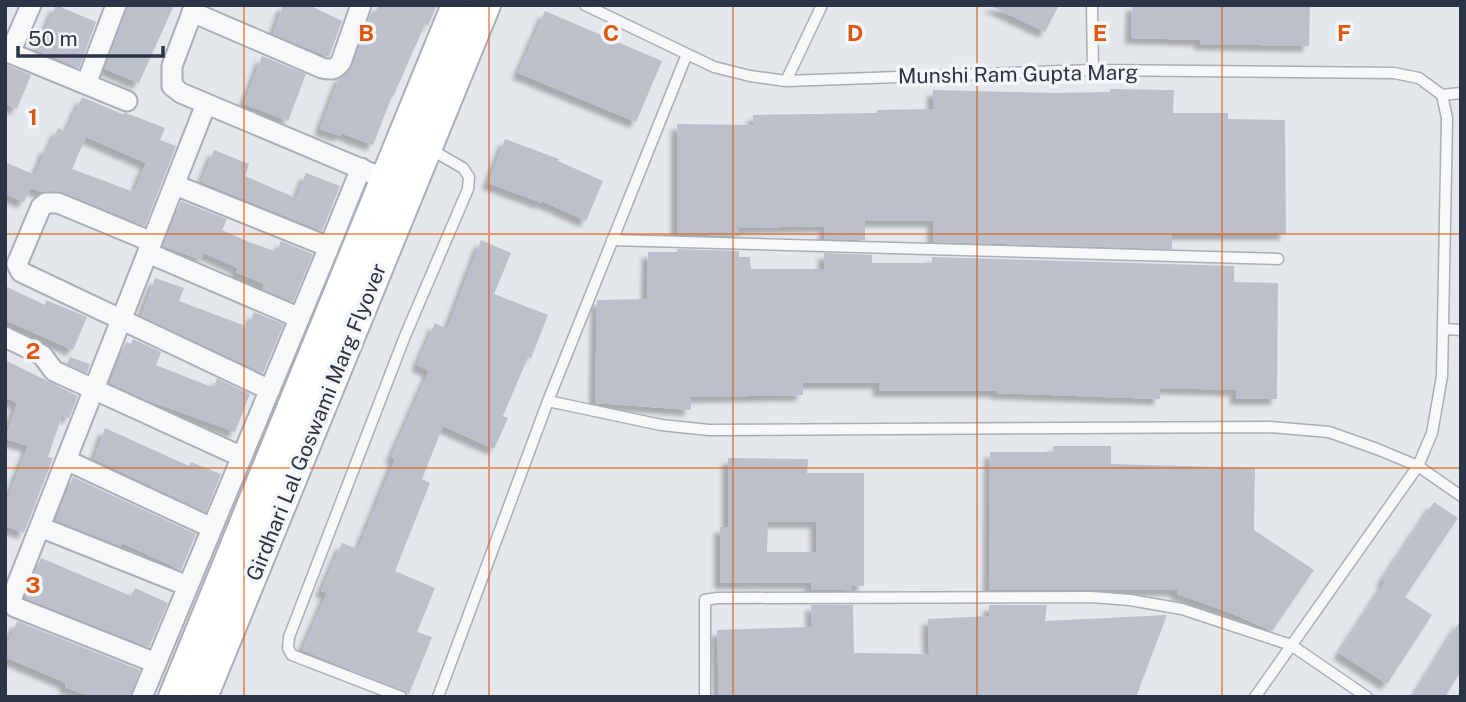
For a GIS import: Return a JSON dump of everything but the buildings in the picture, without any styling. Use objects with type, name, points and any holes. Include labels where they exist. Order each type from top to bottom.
[{"type":"main road","name":"Girdhari Lal Goswami Marg Flyover","points":[[173,697],[373,174],[456,5]]},
{"type":"main road","name":"Girdhari Lal Goswami Marg Flyover","points":[[203,697],[486,5]]},
{"type":"street","points":[[31,5],[10,53],[127,101]]},
{"type":"street","points":[[86,84],[116,5]]},
{"type":"street","points":[[142,697],[329,247],[373,174],[181,93],[172,86],[172,66],[193,9],[322,68],[337,68],[361,5]]},
{"type":"street","points":[[156,663],[15,607],[11,600],[206,104]]},
{"type":"street","points":[[174,185],[329,247]]},
{"type":"street","points":[[270,390],[21,272],[17,264],[18,258],[41,207],[46,203],[58,203],[300,318]]},
{"type":"street","points":[[5,337],[39,353],[51,369],[242,457]]},
{"type":"street","points":[[66,460],[212,528]]},
{"type":"street","points":[[40,527],[188,586]]},
{"type":"lane","name":"Munshi Ram Gupta Marg","points":[[585,5],[726,70],[786,80],[1093,70],[1394,73],[1419,78],[1442,95]]},
{"type":"lane","points":[[786,80],[822,5]]},
{"type":"lane","points":[[1092,5],[1093,70]]},
{"type":"lane","points":[[438,697],[548,401],[687,54]]},
{"type":"lane","points":[[1255,697],[1418,466],[1432,433],[1438,406],[1445,329],[1447,118],[1442,95],[1461,93]]},
{"type":"lane","points":[[401,697],[292,655],[289,637],[405,336],[468,189],[469,177],[463,168],[428,148]]},
{"type":"lane","points":[[612,240],[1278,258]]},
{"type":"lane","points":[[1445,329],[1461,330]]},
{"type":"lane","points":[[548,401],[661,425],[709,430],[1270,427],[1329,432],[1418,466],[1461,496]]},
{"type":"lane","points":[[705,697],[705,600],[1091,597],[1130,600],[1182,609],[1292,645],[1367,697]]}]
